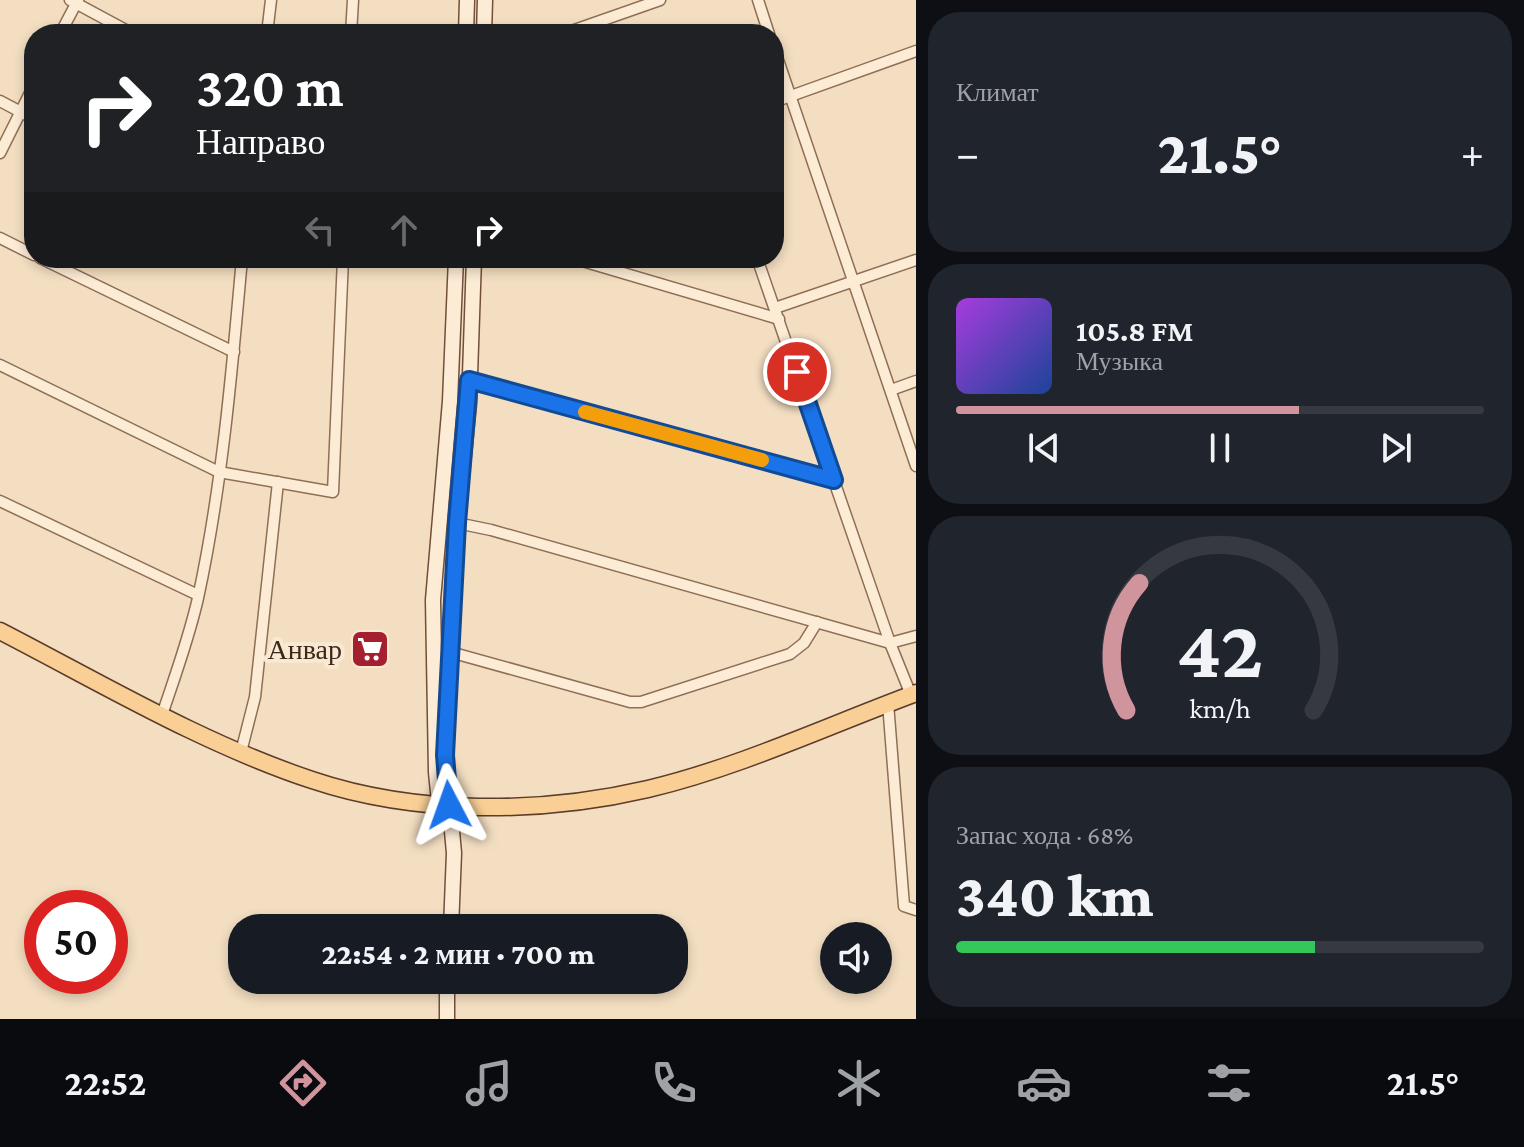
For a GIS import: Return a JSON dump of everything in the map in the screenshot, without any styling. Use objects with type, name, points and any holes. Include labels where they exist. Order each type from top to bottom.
[{"type":"main road","points":[[466,24],[467,0]]},
{"type":"main road","points":[[484,24],[485,0]]},
{"type":"main road","points":[[452,914],[454,853],[444,805],[433,600],[450,401],[456,268]]},
{"type":"main road","points":[[444,805],[457,523],[469,404],[474,268]]},
{"type":"main road","points":[[450,401],[469,404]]},
{"type":"main road","points":[[0,631],[241,752],[329,785],[444,805],[504,807],[577,803],[648,789],[716,770],[914,694]]},
{"type":"main road","points":[[447,994],[447,1019]]},
{"type":"street","points":[[268,24],[271,0]]},
{"type":"street","points":[[352,24],[353,0]]},
{"type":"street","points":[[592,24],[660,0]]},
{"type":"street","points":[[758,0],[766,24]]},
{"type":"street","points":[[65,24],[75,1],[115,24]]},
{"type":"street","points":[[784,98],[916,51]]},
{"type":"street","points":[[784,76],[916,466]]},
{"type":"street","points":[[0,101],[24,114]]},
{"type":"street","points":[[0,153],[24,104]]},
{"type":"street","points":[[0,238],[24,250]]},
{"type":"street","points":[[609,268],[777,314],[854,281],[916,260]]},
{"type":"street","points":[[61,268],[234,352]]},
{"type":"street","points":[[162,715],[198,595],[219,472],[241,268]]},
{"type":"street","points":[[0,365],[219,472],[333,492],[343,268]]},
{"type":"street","points":[[761,268],[890,643],[914,694]]},
{"type":"street","points":[[469,380],[834,480]]},
{"type":"street","points":[[891,390],[916,381]]},
{"type":"street","points":[[241,752],[255,697],[278,482]]},
{"type":"street","points":[[0,501],[198,595]]},
{"type":"street","points":[[457,523],[890,643],[916,636]]},
{"type":"street","points":[[450,652],[630,702],[641,702],[790,654],[804,643],[817,622]]},
{"type":"street","points":[[888,703],[904,906],[916,910]]},
{"type":"slow traffic","points":[[585,412],[762,460]]},
{"type":"place","name":"Анвар","points":[[370,649]]},
{"type":"route","points":[[449,805],[445,755],[457,523],[469,380],[834,480],[797,372]]}]
